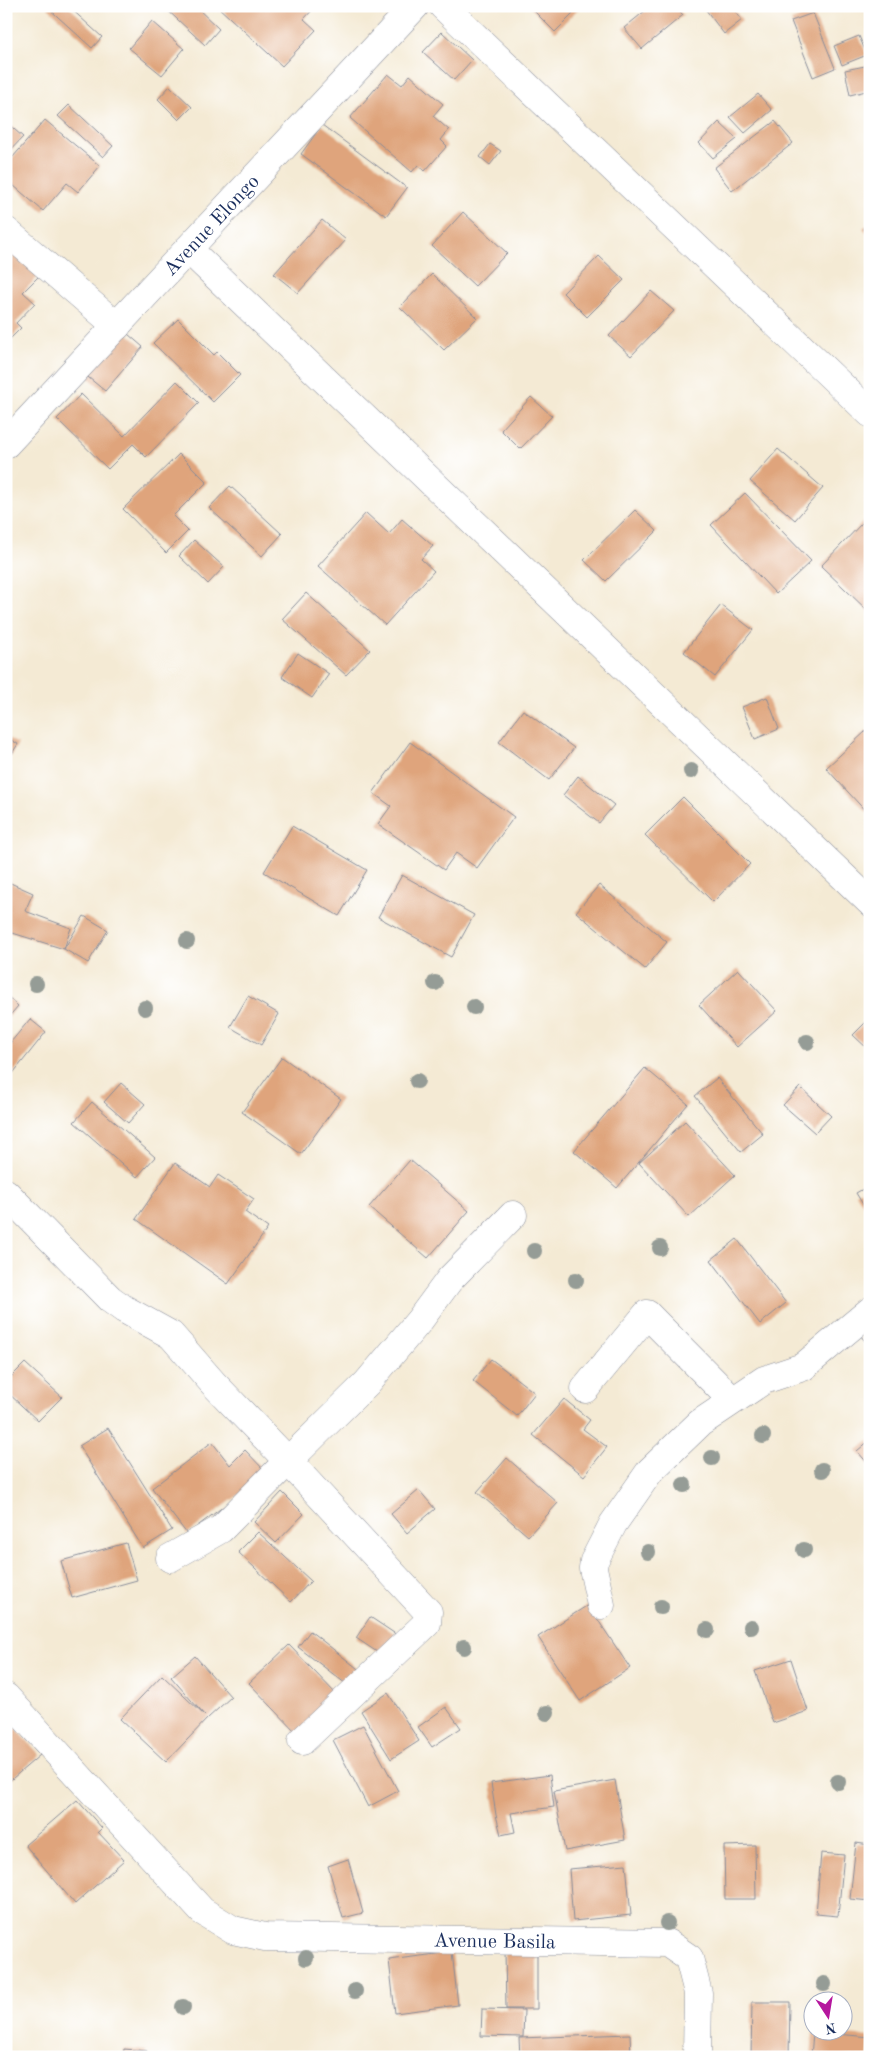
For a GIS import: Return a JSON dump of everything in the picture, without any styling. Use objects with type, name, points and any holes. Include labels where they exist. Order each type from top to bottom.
[{"type":"street","name":"Avenue Elongo","points":[[6,444],[415,6]]},
{"type":"street","points":[[443,6],[870,413]]},
{"type":"street","points":[[6,231],[117,326]]},
{"type":"street","points":[[188,249],[870,902]]},
{"type":"street","points":[[6,1193],[88,1274],[110,1299],[171,1335],[428,1612],[429,1618],[427,1623],[302,1741]]},
{"type":"street","points":[[170,1558],[221,1529],[366,1383],[420,1322],[450,1278],[513,1215]]},
{"type":"street","points":[[601,1606],[592,1568],[594,1561],[613,1524],[650,1471],[700,1423],[764,1380],[794,1372],[802,1367],[870,1311]]},
{"type":"street","points":[[585,1389],[647,1314],[732,1400]]},
{"type":"street","name":"Avenue Basila","points":[[6,1697],[202,1911],[233,1930],[264,1937],[667,1943],[690,1958],[698,1993],[697,2057]]},
{"type":"building","points":[[46,6],[68,6],[102,37],[92,48]]},
{"type":"building","points":[[163,6],[195,6],[219,29],[205,45]]},
{"type":"building","points":[[217,6],[316,6],[304,19],[316,30],[282,66]]},
{"type":"building","points":[[529,6],[581,6],[555,32]]},
{"type":"building","points":[[651,6],[675,6],[683,15],[642,49],[624,28]]},
{"type":"building","points":[[703,6],[731,6],[742,20],[724,34]]},
{"type":"building","points":[[813,13],[835,68],[813,77],[791,21]]},
{"type":"building","points":[[152,21],[184,49],[162,75],[129,48]]},
{"type":"building","points":[[442,32],[472,60],[454,80],[423,52]]},
{"type":"building","points":[[859,36],[867,55],[842,65],[834,46]]},
{"type":"building","points":[[870,65],[870,90],[850,95],[845,70]]},
{"type":"building","points":[[388,74],[402,85],[410,75],[443,104],[433,116],[449,130],[441,140],[447,146],[425,171],[418,165],[412,172],[350,118]]},
{"type":"building","points":[[170,86],[192,107],[179,120],[158,99]]},
{"type":"building","points":[[758,94],[772,110],[745,133],[730,117]]},
{"type":"building","points":[[69,105],[113,146],[103,157],[58,116]]},
{"type":"building","points":[[45,120],[100,166],[78,192],[67,183],[43,211],[6,179],[6,165]]},
{"type":"building","points":[[775,121],[793,143],[732,191],[714,168]]},
{"type":"building","points":[[6,122],[23,137],[6,155]]},
{"type":"building","points":[[719,122],[737,139],[713,158],[699,143]]},
{"type":"building","points":[[322,125],[407,188],[386,216],[301,154]]},
{"type":"building","points":[[490,144],[501,151],[490,165],[480,157]]},
{"type":"building","points":[[463,212],[507,253],[475,286],[432,246]]},
{"type":"building","points":[[322,220],[346,240],[298,293],[274,274]]},
{"type":"building","points":[[870,223],[870,236],[863,228]]},
{"type":"building","points":[[11,249],[39,276],[23,292],[35,303],[16,323],[21,328],[6,343],[6,253]]},
{"type":"building","points":[[599,256],[624,280],[587,317],[563,293]]},
{"type":"building","points":[[432,274],[477,318],[444,350],[400,307]]},
{"type":"building","points":[[651,291],[674,311],[631,356],[609,336]]},
{"type":"building","points":[[178,319],[214,355],[217,352],[240,375],[213,402],[153,343]]},
{"type":"building","points":[[121,328],[143,347],[105,391],[83,373]]},
{"type":"building","points":[[177,381],[199,403],[146,457],[133,444],[108,469],[57,419],[81,394],[124,436]]},
{"type":"building","points":[[531,397],[552,416],[520,449],[501,430]]},
{"type":"building","points":[[778,449],[823,488],[795,520],[750,481]]},
{"type":"building","points":[[179,454],[207,482],[173,516],[188,531],[166,553],[123,509]]},
{"type":"building","points":[[230,486],[282,534],[262,556],[209,508]]},
{"type":"building","points":[[745,493],[811,561],[776,594],[711,525]]},
{"type":"building","points":[[635,510],[657,531],[606,581],[584,560]]},
{"type":"building","points":[[366,513],[389,534],[402,519],[433,546],[421,559],[434,571],[385,625],[318,566]]},
{"type":"building","points":[[863,522],[870,528],[870,613],[821,566]]},
{"type":"building","points":[[194,540],[224,567],[208,584],[179,556]]},
{"type":"building","points":[[306,593],[370,650],[346,675],[282,619]]},
{"type":"building","points":[[721,605],[753,630],[715,677],[684,652]]},
{"type":"building","points":[[298,653],[329,674],[312,698],[282,677]]},
{"type":"building","points":[[767,697],[779,729],[755,739],[742,707]]},
{"type":"building","points":[[523,710],[574,748],[549,780],[499,742]]},
{"type":"building","points":[[866,731],[870,735],[870,816],[826,768]]},
{"type":"building","points":[[6,737],[18,744],[6,763]]},
{"type":"building","points":[[410,742],[514,817],[477,868],[456,853],[444,870],[378,824],[391,806],[373,793]]},
{"type":"building","points":[[578,776],[614,805],[599,823],[563,795]]},
{"type":"building","points":[[683,797],[750,864],[713,902],[645,835]]},
{"type":"building","points":[[292,826],[367,870],[339,916],[264,872]]},
{"type":"building","points":[[402,875],[474,915],[451,957],[378,917]]},
{"type":"building","points":[[6,881],[33,893],[25,911],[71,928],[64,949],[6,931]]},
{"type":"building","points":[[599,885],[667,942],[645,969],[576,912]]},
{"type":"building","points":[[84,916],[108,930],[88,963],[64,949]]},
{"type":"building","points":[[738,969],[777,1011],[737,1047],[699,1005]]},
{"type":"building","points":[[6,995],[18,1006],[6,1020]]},
{"type":"building","points":[[248,996],[279,1014],[261,1045],[230,1027]]},
{"type":"building","points":[[870,1018],[870,1051],[853,1035]]},
{"type":"building","points":[[30,1019],[46,1032],[10,1077],[6,1074],[6,1048]]},
{"type":"building","points":[[282,1057],[341,1099],[301,1154],[242,1112]]},
{"type":"building","points":[[645,1068],[688,1104],[617,1188],[574,1151]]},
{"type":"building","points":[[717,1078],[763,1134],[741,1152],[695,1096]]},
{"type":"building","points":[[121,1083],[145,1104],[128,1123],[104,1102]]},
{"type":"building","points":[[800,1087],[831,1116],[815,1133],[783,1105]]},
{"type":"building","points":[[92,1102],[155,1157],[137,1177],[74,1122]]},
{"type":"building","points":[[685,1121],[735,1175],[689,1217],[639,1163]]},
{"type":"building","points":[[410,1160],[469,1211],[428,1258],[369,1207]]},
{"type":"building","points":[[175,1163],[210,1187],[218,1175],[254,1199],[245,1212],[268,1228],[228,1284],[136,1219]]},
{"type":"building","points":[[870,1185],[870,1216],[856,1193]]},
{"type":"building","points":[[737,1239],[786,1303],[760,1324],[711,1260]]},
{"type":"building","points":[[870,1327],[870,1347],[860,1335]]},
{"type":"building","points":[[491,1359],[535,1393],[517,1416],[473,1381]]},
{"type":"building","points":[[25,1363],[62,1397],[38,1421],[6,1391],[6,1382]]},
{"type":"building","points":[[564,1399],[590,1420],[583,1429],[607,1447],[584,1476],[533,1435]]},
{"type":"building","points":[[108,1428],[172,1530],[143,1548],[79,1446]]},
{"type":"building","points":[[870,1440],[870,1466],[857,1451]]},
{"type":"building","points":[[212,1442],[230,1465],[245,1450],[265,1471],[244,1491],[187,1534],[152,1488]]},
{"type":"building","points":[[507,1458],[558,1503],[528,1536],[477,1492]]},
{"type":"building","points":[[419,1490],[435,1509],[407,1533],[391,1514]]},
{"type":"building","points":[[282,1492],[304,1514],[276,1543],[254,1522]]},
{"type":"building","points":[[258,1532],[311,1581],[291,1602],[238,1552]]},
{"type":"building","points":[[126,1543],[137,1580],[72,1598],[61,1561]]},
{"type":"building","points":[[588,1605],[630,1668],[580,1701],[538,1637]]},
{"type":"building","points":[[370,1617],[397,1635],[383,1656],[356,1638]]},
{"type":"building","points":[[310,1631],[362,1672],[350,1687],[298,1647]]},
{"type":"building","points":[[289,1645],[337,1695],[297,1733],[249,1683]]},
{"type":"building","points":[[195,1656],[231,1697],[166,1762],[120,1719],[162,1675],[205,1716],[171,1677]]},
{"type":"building","points":[[791,1659],[808,1711],[773,1723],[755,1671]]},
{"type":"building","points":[[388,1693],[419,1741],[391,1759],[361,1711]]},
{"type":"building","points":[[446,1707],[461,1728],[432,1747],[418,1727]]},
{"type":"building","points":[[6,1717],[40,1755],[6,1784]]},
{"type":"building","points":[[363,1725],[398,1791],[368,1807],[333,1740]]},
{"type":"building","points":[[550,1775],[554,1807],[511,1813],[515,1832],[501,1835],[491,1783]]},
{"type":"building","points":[[615,1780],[625,1840],[565,1851],[554,1791]]},
{"type":"building","points":[[77,1800],[102,1828],[98,1832],[124,1860],[75,1904],[25,1845]]},
{"type":"building","points":[[856,1843],[870,1845],[870,1901],[850,1899]]},
{"type":"building","points":[[755,1845],[756,1899],[725,1899],[724,1846]]},
{"type":"building","points":[[821,1853],[844,1855],[838,1916],[816,1914]]},
{"type":"building","points":[[348,1859],[363,1913],[343,1918],[328,1866]]},
{"type":"building","points":[[626,1864],[631,1915],[573,1921],[569,1869]]},
{"type":"building","points":[[505,1950],[537,1950],[537,2009],[506,2009]]},
{"type":"building","points":[[452,1952],[458,2005],[395,2013],[389,1960]]},
{"type":"building","points":[[752,2002],[790,2002],[789,2057],[751,2057]]},
{"type":"building","points":[[482,2009],[524,2010],[523,2037],[481,2036]]},
{"type":"building","points":[[630,2034],[631,2057],[520,2057],[519,2038]]},
{"type":"building","points":[[854,2036],[870,2037],[868,2057],[811,2057],[812,2040],[854,2040]]},
{"type":"building","points":[[124,2049],[147,2051],[146,2057],[123,2057]]}]
